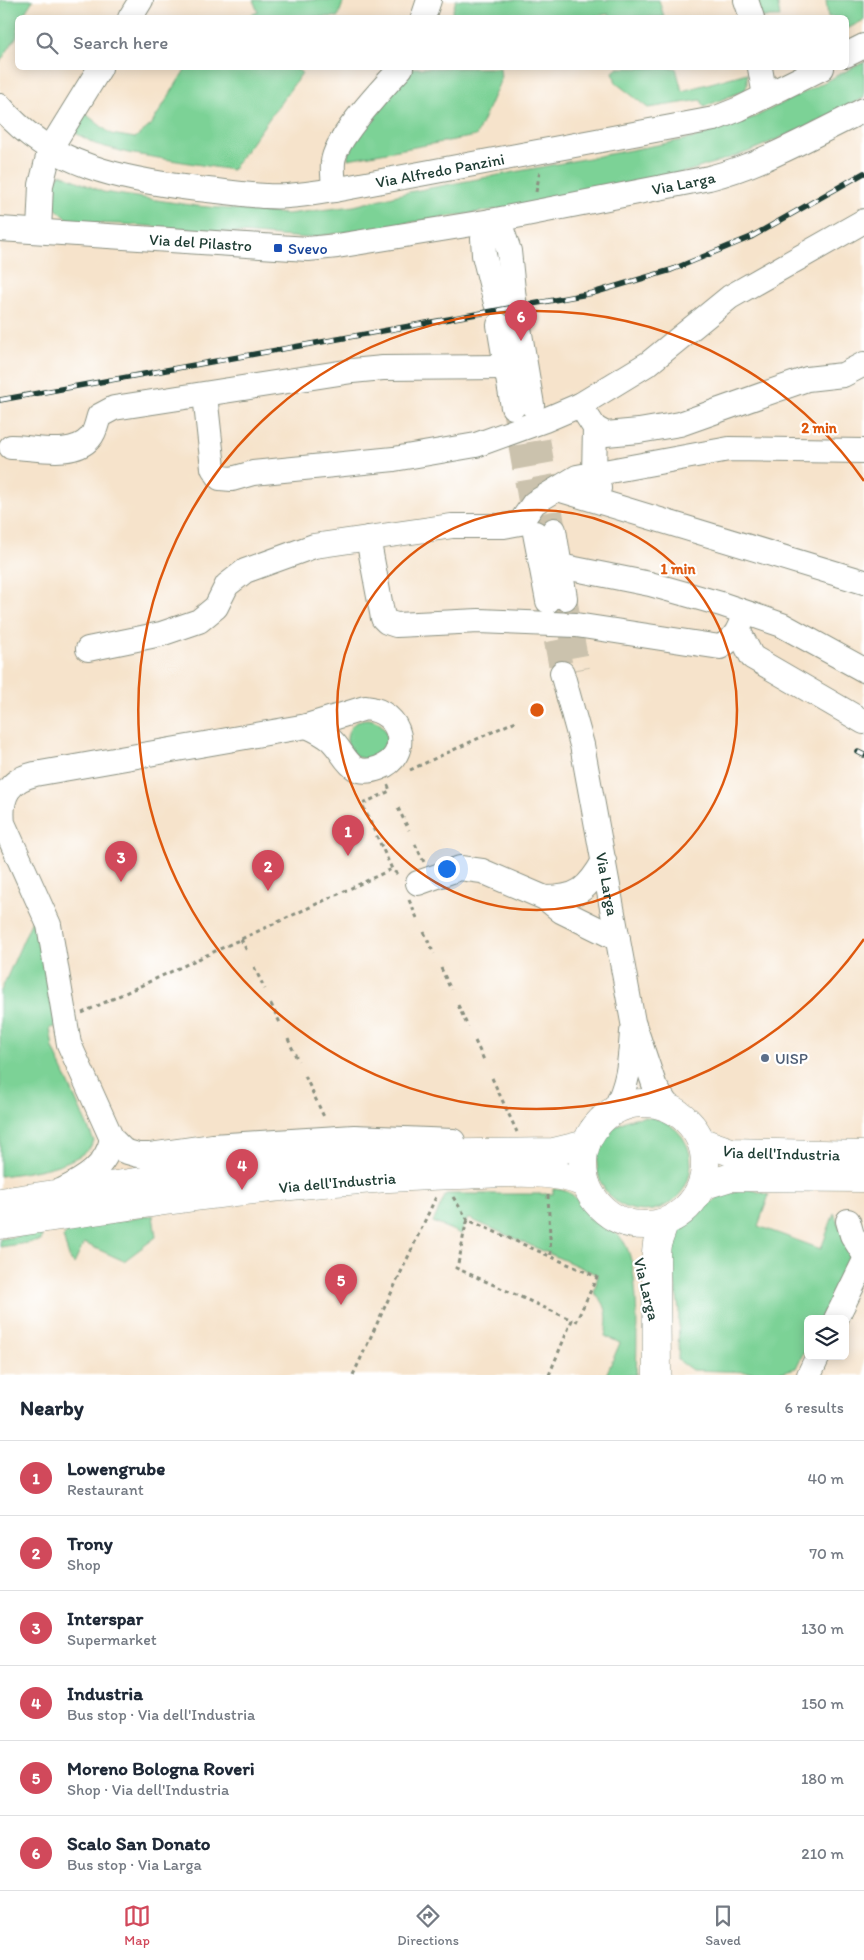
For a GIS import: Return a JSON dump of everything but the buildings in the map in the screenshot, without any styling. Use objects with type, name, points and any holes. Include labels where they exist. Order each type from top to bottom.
[{"type":"main road","points":[[641,1103],[668,1108],[692,1125],[702,1142],[706,1164],[702,1186],[687,1208],[665,1222],[637,1225],[623,1222],[600,1207],[586,1184],[582,1135],[593,1130],[602,1119],[606,1108],[641,1103]]},
{"type":"main road","name":"Via dell'Industria","points":[[0,1202],[261,1164],[516,1144],[554,1152],[582,1135]]},
{"type":"main road","name":"Via dell'Industria","points":[[702,1142],[731,1152],[864,1154]]},
{"type":"main road","name":"Via dell'Industria","points":[[0,1225],[195,1196],[343,1180],[450,1175],[555,1174],[574,1178],[586,1184]]},
{"type":"main road","name":"Via dell'Industria","points":[[702,1186],[719,1179],[743,1176],[864,1178]]},
{"type":"main road","name":"Via Larga","points":[[623,1222],[636,1246],[657,1329]]},
{"type":"main road","name":"Via Larga","points":[[657,1375],[657,1244],[665,1222]]},
{"type":"street","points":[[132,15],[141,0]]},
{"type":"street","points":[[424,15],[429,0]]},
{"type":"street","points":[[746,0],[751,15]]},
{"type":"street","points":[[849,54],[864,46]]},
{"type":"street","points":[[35,231],[41,185],[50,149],[99,70]]},
{"type":"street","points":[[334,190],[333,161],[342,141],[372,101],[400,70]]},
{"type":"street","points":[[760,70],[765,96]]},
{"type":"street","name":"Via Alfredo Panzini","points":[[0,106],[35,140],[50,149],[97,170],[134,180],[165,185],[267,196],[297,195],[334,190],[689,125],[714,119],[818,70]]},
{"type":"street","name":"Via Larga","points":[[491,221],[736,171],[864,110]]},
{"type":"street","points":[[205,395],[213,468],[215,474],[220,478],[232,479],[254,473],[394,459],[476,446],[501,438],[580,405],[650,363],[730,297],[864,220]]},
{"type":"street","points":[[491,221],[483,238],[484,246],[507,312],[523,406],[507,367],[507,312]]},
{"type":"street","name":"Via del Pilastro","points":[[0,229],[308,249],[491,221]]},
{"type":"street","points":[[580,405],[595,428],[606,434],[680,424],[807,379],[843,375],[864,364]]},
{"type":"street","points":[[11,447],[63,450],[81,445],[91,437],[98,416],[114,408],[352,371],[383,368],[507,367]]},
{"type":"street","points":[[595,428],[594,474],[603,503]]},
{"type":"street","points":[[88,649],[187,626],[199,621],[216,607],[228,585],[245,571],[314,546],[452,526],[504,526],[520,523],[525,519],[534,503],[577,477],[729,448],[864,451]]},
{"type":"street","points":[[558,489],[864,582]]},
{"type":"street","points":[[544,531],[560,566],[557,600],[544,531]]},
{"type":"street","points":[[368,538],[383,618],[387,622],[396,625],[479,621],[576,625],[720,647],[728,643],[742,622]]},
{"type":"street","points":[[560,566],[650,584],[742,622],[782,625],[864,670]]},
{"type":"street","points":[[742,622],[752,657],[864,722]]},
{"type":"street","name":"Via Larga","points":[[570,672],[633,1022],[655,1087],[668,1108]]},
{"type":"street","points":[[307,726],[22,776],[12,783],[6,791],[1,805],[3,823],[49,925],[69,1044],[112,1139],[124,1150],[138,1155],[213,1146],[354,1138],[516,1144]]},
{"type":"street","points":[[545,898],[561,898],[581,891],[594,878],[604,861]]},
{"type":"street","points":[[411,879],[454,869],[471,868],[545,898],[561,911],[618,939]]},
{"type":"street","name":"Via Larga","points":[[606,1108],[628,1081],[633,1022]]},
{"type":"street","points":[[57,1193],[94,1171],[105,1159],[112,1139]]},
{"type":"street","points":[[848,1221],[852,1235],[864,1254]]},
{"type":"street","points":[[838,1315],[864,1262]]},
{"type":"street","points":[[809,1375],[816,1360]]},
{"type":"path","points":[[404,773],[518,720]]},
{"type":"path","points":[[386,781],[390,791],[362,804],[392,869],[411,879]]},
{"type":"path","points":[[398,808],[409,830]]},
{"type":"path","points":[[415,844],[411,879],[417,918]]},
{"type":"path","points":[[77,1016],[392,869]]},
{"type":"path","points":[[424,932],[434,954]]},
{"type":"path","points":[[241,939],[247,951]]},
{"type":"path","points":[[254,967],[265,989]]},
{"type":"path","points":[[441,968],[451,990]]},
{"type":"path","points":[[271,1004],[281,1025]]},
{"type":"path","points":[[458,1005],[468,1027]]},
{"type":"path","points":[[288,1039],[298,1061]]},
{"type":"path","points":[[475,1041],[485,1062]]},
{"type":"path","points":[[305,1076],[326,1120]]},
{"type":"path","points":[[492,1078],[516,1144]]},
{"type":"path","points":[[582,1135],[606,1108]]},
{"type":"path","points":[[353,1375],[440,1188]]},
{"type":"path","points":[[546,1188],[551,1257]]},
{"type":"path","points":[[452,1196],[468,1220],[596,1277],[576,1322]]},
{"type":"path","points":[[468,1220],[462,1234],[462,1254],[456,1268],[572,1320],[549,1375]]},
{"type":"green space","points":[[0,0],[33,0],[23,15],[15,15],[15,39],[0,62]]},
{"type":"green space","points":[[253,0],[344,0],[339,15],[251,15],[258,12]]},
{"type":"green space","points":[[456,0],[659,0],[663,15],[609,14],[452,15]]},
{"type":"green space","points":[[754,0],[777,0],[780,15],[758,15]]},
{"type":"green space","points":[[826,0],[864,0],[864,20],[849,28],[849,15],[828,15]]},
{"type":"green space","points":[[864,62],[864,98],[817,122],[748,152],[689,171],[507,208],[306,238],[120,224],[72,223],[53,206],[52,180],[61,174],[103,192],[197,206],[287,214],[354,206],[409,192],[694,138],[755,117]]},
{"type":"green space","points":[[185,70],[298,70],[302,73],[232,170],[128,153],[95,144],[72,131],[82,111],[111,134],[135,138],[151,125]]},
{"type":"green space","points":[[406,70],[500,70],[501,79],[476,136],[348,159],[348,152]]},
{"type":"green space","points":[[616,70],[677,70],[682,91],[747,73],[747,85],[745,90],[704,107],[701,100],[648,108],[616,83],[613,72]]},
{"type":"green space","points":[[371,719],[378,722],[384,728],[387,739],[386,747],[378,756],[371,759],[363,759],[356,756],[348,747],[347,735],[350,728],[359,720]]},
{"type":"green space","points":[[34,916],[41,933],[56,1027],[50,1028],[53,1048],[94,1141],[88,1150],[66,1162],[52,1167],[0,1176],[0,993]]},
{"type":"green space","points":[[635,1117],[653,1117],[678,1130],[688,1146],[691,1164],[688,1182],[678,1198],[653,1211],[635,1211],[610,1198],[597,1173],[597,1155],[610,1130]]},
{"type":"green space","points":[[746,1188],[769,1195],[758,1226],[821,1249],[834,1213],[851,1255],[822,1315],[804,1315],[804,1351],[796,1368],[778,1373],[692,1370],[678,1360],[679,1310],[671,1257],[680,1228],[718,1197]]},
{"type":"green space","points":[[553,1189],[566,1191],[571,1194],[593,1218],[621,1238],[629,1253],[635,1287],[636,1375],[606,1375],[620,1343],[605,1336],[607,1324],[605,1307],[594,1293],[598,1275],[468,1218],[461,1234],[433,1222],[446,1194],[553,1194]]},
{"type":"green space","points":[[153,1215],[156,1237],[124,1261],[84,1243],[74,1264],[70,1260],[63,1237],[68,1231]]},
{"type":"green space","points":[[37,1233],[42,1236],[41,1241],[0,1247],[0,1239]]},
{"type":"tunnel","points":[[532,405],[554,530]]},
{"type":"tunnel","points":[[514,409],[534,524]]},
{"type":"tunnel","points":[[565,598],[578,670]]},
{"type":"tunnel","points":[[549,605],[562,673]]},
{"type":"railway","points":[[0,400],[593,293],[671,270],[751,237],[864,173]]},
{"type":"railway","points":[[858,752],[864,755]]},
{"type":"place","name":"Svevo","points":[[278,248]]},
{"type":"place","name":"Scalo San Donato","points":[[521,341]]},
{"type":"place","name":"Lowengrube","points":[[348,856]]},
{"type":"place","name":"Interspar","points":[[121,882]]},
{"type":"place","name":"Trony","points":[[268,891]]},
{"type":"place","name":"UISP","points":[[765,1058]]},
{"type":"place","name":"Industria","points":[[242,1190]]},
{"type":"place","name":"Moreno Bologna Roveri","points":[[341,1305]]}]
